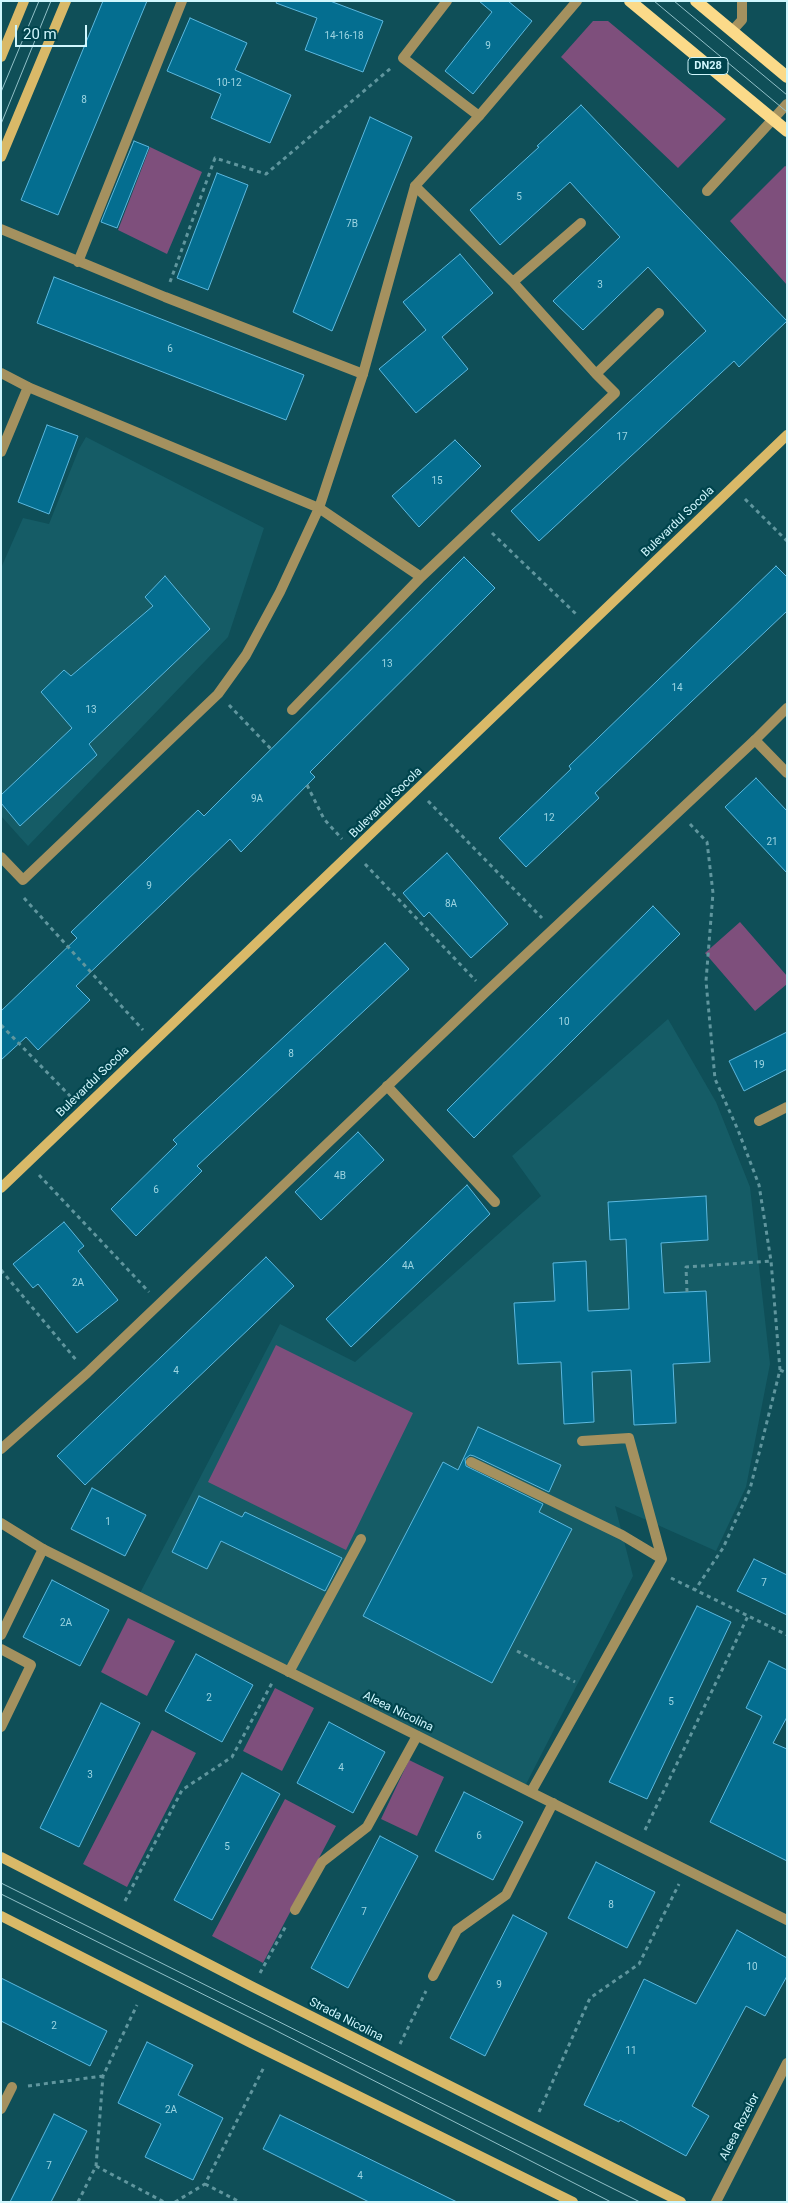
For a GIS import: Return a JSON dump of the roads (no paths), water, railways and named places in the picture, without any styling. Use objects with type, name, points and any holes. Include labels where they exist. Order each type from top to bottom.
[{"type":"main road","points":[[1,57],[24,1]]},
{"type":"main road","points":[[1,157],[66,1]]},
{"type":"main road","name":"DN28","points":[[630,1],[787,132]]},
{"type":"main road","points":[[696,1],[787,77]]},
{"type":"main road","name":"Bulevardul Socola","points":[[1,1188],[787,435]]},
{"type":"main road","name":"Strada Nicolina","points":[[1,1857],[253,1987],[681,2202]]},
{"type":"main road","points":[[1,1916],[144,1990],[573,2202]]},
{"type":"street","points":[[78,262],[182,1]]},
{"type":"street","points":[[447,1],[403,58],[479,116]]},
{"type":"street","points":[[1,857],[23,880],[218,694],[246,655],[280,592],[319,508],[363,374],[415,186],[479,116],[577,1]]},
{"type":"street","points":[[732,31],[742,20],[742,1]]},
{"type":"street","points":[[708,191],[787,104]]},
{"type":"street","points":[[292,710],[421,577],[615,393],[513,282],[415,186]]},
{"type":"street","points":[[513,282],[581,223]]},
{"type":"street","points":[[1,229],[165,297],[363,374]]},
{"type":"street","points":[[596,374],[659,313]]},
{"type":"street","points":[[1,373],[319,508],[421,577]]},
{"type":"street","points":[[1,452],[28,386]]},
{"type":"street","points":[[1,1449],[87,1373],[787,708]]},
{"type":"street","points":[[755,740],[787,773]]},
{"type":"street","points":[[387,1086],[495,1202]]},
{"type":"street","points":[[759,1121],[787,1107]]},
{"type":"street","points":[[531,1792],[662,1559],[629,1438],[582,1440]]},
{"type":"street","points":[[471,1462],[622,1535],[662,1559]]},
{"type":"street","name":"Aleea Nicolina","points":[[1,1522],[43,1549],[787,1920]]},
{"type":"street","points":[[284,1670],[361,1539]]},
{"type":"street","points":[[1,1635],[43,1549]]},
{"type":"street","points":[[1,1650],[31,1665],[1,1727]]},
{"type":"street","points":[[295,1910],[322,1862],[367,1827],[417,1736]]},
{"type":"street","points":[[433,1976],[457,1930],[506,1896],[553,1803]]},
{"type":"street","name":"Aleea Rozelor","points":[[716,2202],[787,2063]]},
{"type":"street","points":[[1,2109],[12,2088]]},
{"type":"tram line","points":[[1,92],[39,1]]},
{"type":"tram line","points":[[1,124],[51,1]]},
{"type":"tram line","points":[[654,1],[787,112]]},
{"type":"tram line","points":[[674,1],[787,95]]},
{"type":"tram line","points":[[1,1883],[640,2202]]},
{"type":"tram line","points":[[1,1894],[271,2028],[611,2202]]}]
